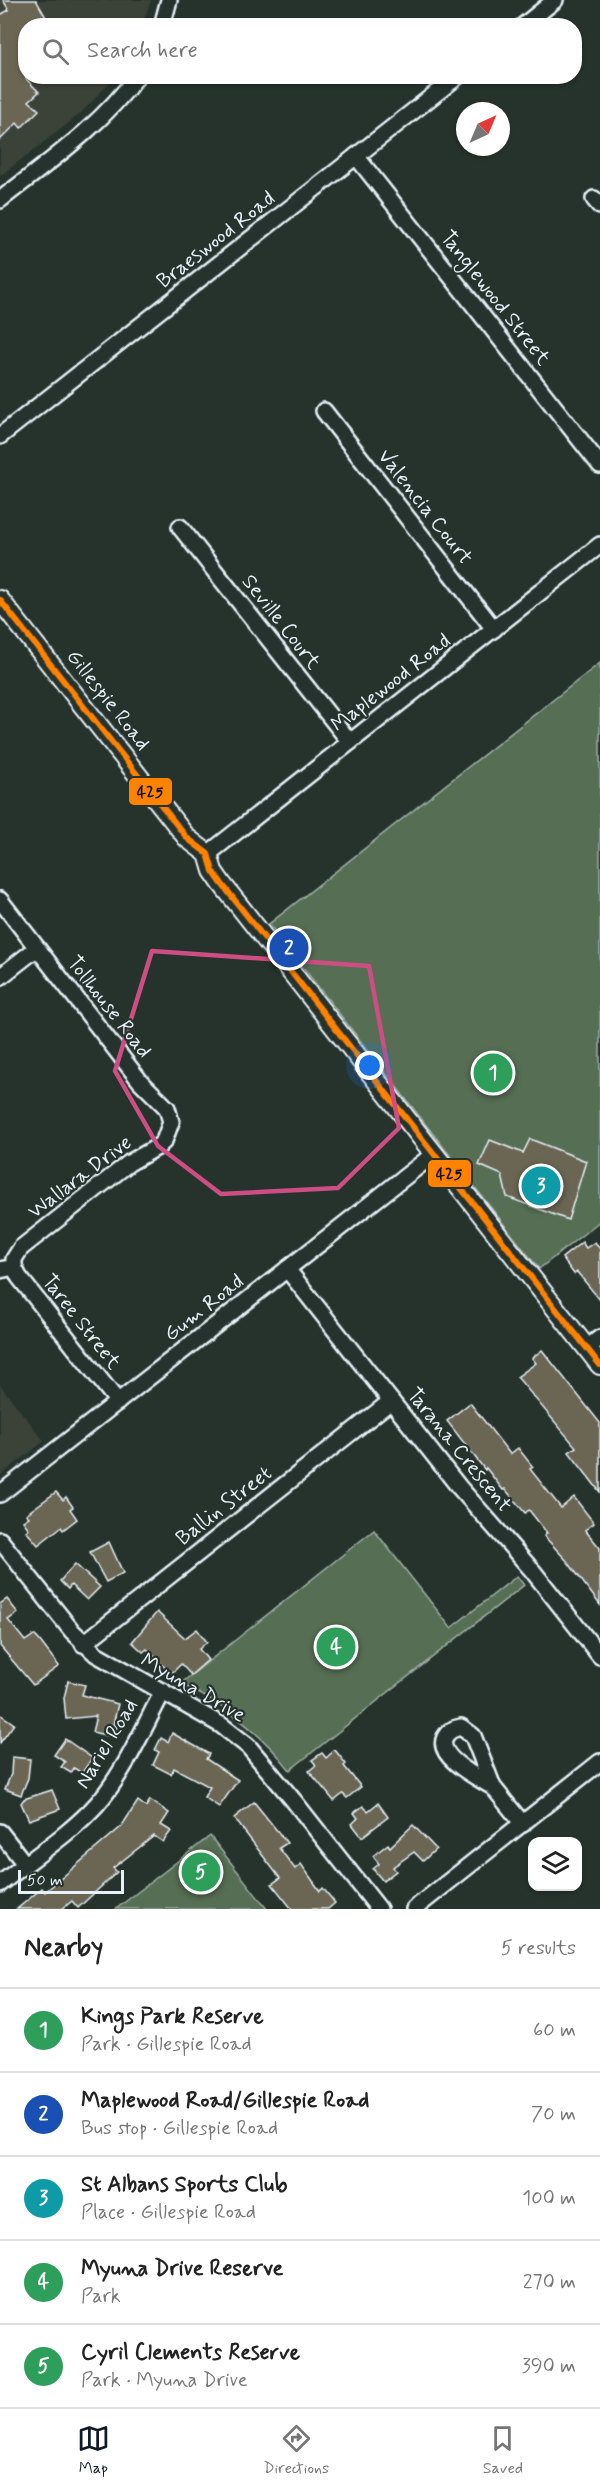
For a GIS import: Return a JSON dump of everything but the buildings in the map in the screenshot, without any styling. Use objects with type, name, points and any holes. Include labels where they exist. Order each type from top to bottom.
[{"type":"street","points":[[164,18],[170,0]]},
{"type":"street","points":[[533,18],[555,0]]},
{"type":"street","points":[[0,200],[97,123],[131,84]]},
{"type":"street","name":"Braeswood Road","points":[[0,436],[448,84]]},
{"type":"street","name":"Tanglewood Street","points":[[356,156],[600,465]]},
{"type":"street","name":"Valencia Court","points":[[324,411],[494,629]]},
{"type":"street","name":"Seville Court","points":[[180,527],[350,742]]},
{"type":"street","name":"Maplewood Road","points":[[208,854],[600,545]]},
{"type":"street","name":"Gillespie Road","points":[[0,600],[187,838],[208,854],[213,871],[222,884],[434,1154],[593,1343],[600,1365]]},
{"type":"street","name":"Tollhouse Road","points":[[0,900],[141,1081],[164,1103],[171,1122],[164,1141]]},
{"type":"street","points":[[0,977],[37,948]]},
{"type":"street","name":"Wallara Drive","points":[[7,1268],[21,1248],[129,1163],[164,1141]]},
{"type":"street","name":"Gum Road","points":[[0,1494],[434,1154]]},
{"type":"street","name":"Taree Street","points":[[7,1268],[19,1277],[118,1402]]},
{"type":"street","name":"Tarana Crescent","points":[[287,1269],[459,1487],[544,1585],[600,1656]]},
{"type":"street","name":"Ballin Street","points":[[83,1644],[392,1401]]},
{"type":"street","name":"Myuna Drive","points":[[0,1540],[83,1644],[108,1663],[163,1691],[221,1725],[248,1746],[282,1785],[379,1909]]},
{"type":"street","name":"Nariel Road","points":[[0,1884],[97,1804],[121,1769],[163,1691]]},
{"type":"street","points":[[414,1909],[600,1762]]},
{"type":"street","points":[[493,1787],[523,1824]]},
{"type":"street","points":[[0,1832],[25,1864]]},
{"type":"highlighted area","points":[[152,951],[369,966],[399,1128],[338,1188],[221,1194],[158,1146],[115,1071]]},
{"type":"shaded area","points":[[0,0],[151,0],[145,18],[18,18],[18,84],[108,84],[80,114],[0,176]]},
{"type":"shaded area","points":[[0,1385],[44,1441],[0,1476]]},
{"type":"green space","points":[[600,663],[600,1221],[539,1269],[269,924]]},
{"type":"green space","points":[[374,1530],[451,1628],[517,1576],[524,1585],[290,1770],[254,1731],[240,1720],[212,1701],[180,1684]]},
{"type":"green space","points":[[210,1836],[267,1909],[116,1909]]},
{"type":"transit line","name":"425","points":[[0,600],[187,838],[208,854],[213,871],[222,884],[600,1365]]},
{"type":"place","name":"Maplewood Road/Gillespie Road","points":[[289,948]]},
{"type":"place","name":"Kings Park Reserve","points":[[493,1073]]},
{"type":"place","name":"St Albans Sports Club","points":[[541,1186]]},
{"type":"place","name":"Myuna Drive Reserve","points":[[336,1647]]},
{"type":"place","name":"Cyril Clements Reserve","points":[[201,1872]]}]
